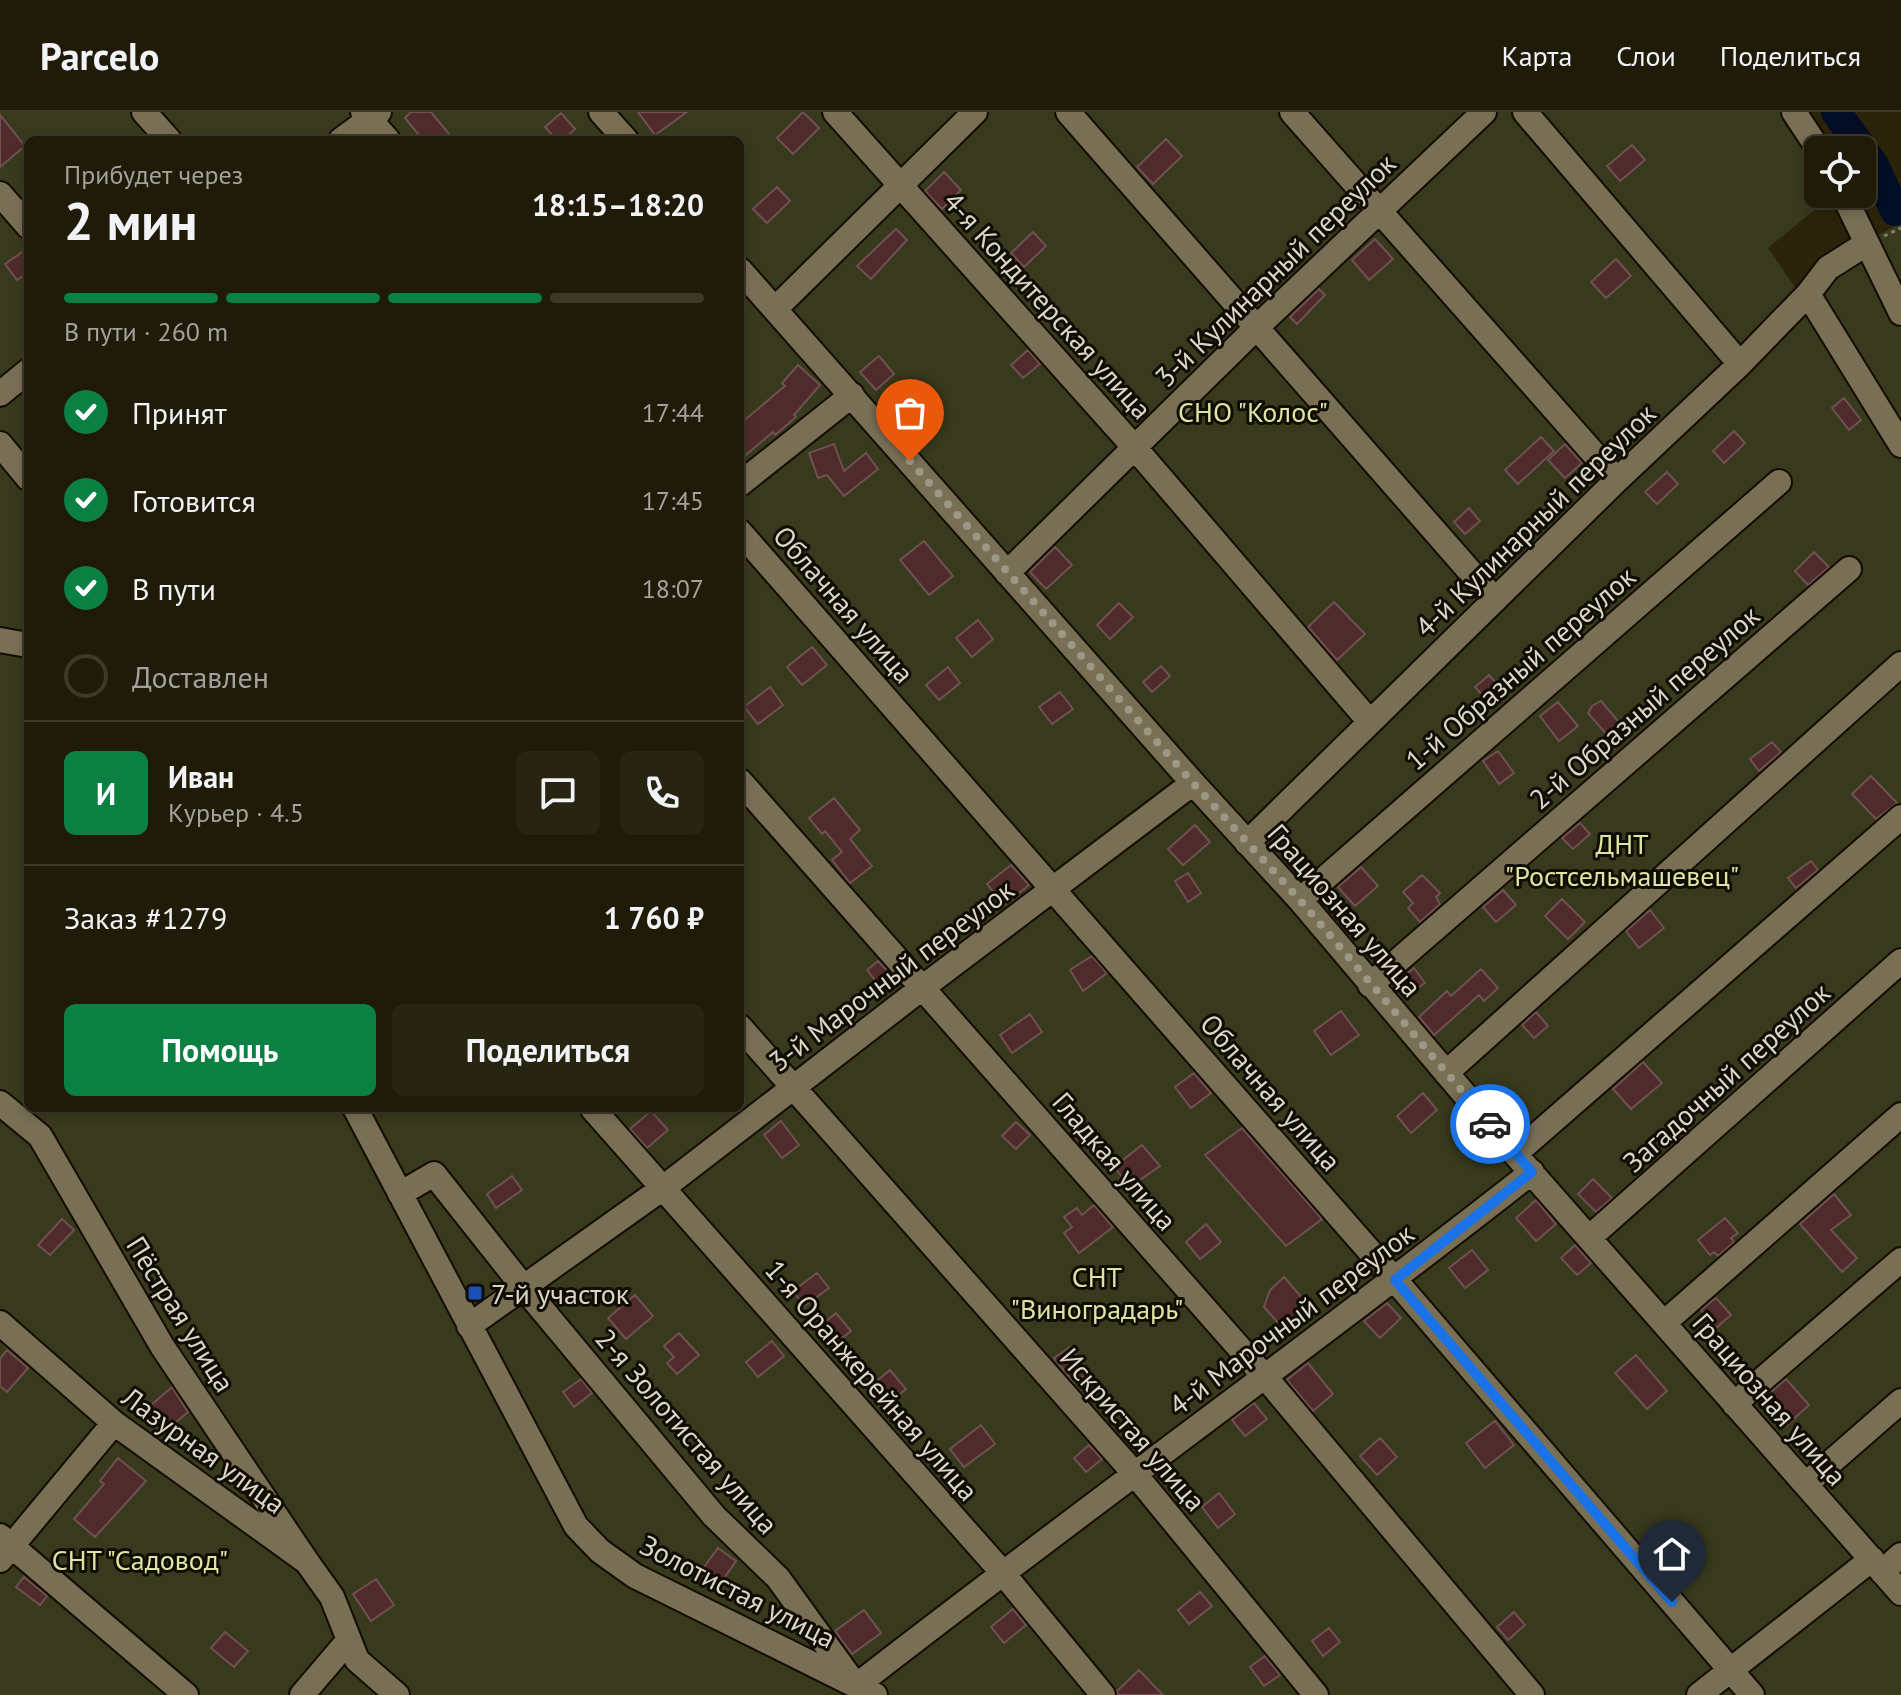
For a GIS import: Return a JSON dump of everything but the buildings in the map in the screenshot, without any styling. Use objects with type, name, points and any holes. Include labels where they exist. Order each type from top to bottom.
[{"type":"street","points":[[144,112],[165,136]]},
{"type":"street","points":[[601,112],[622,136]]},
{"type":"street","name":"4-я Кондитерская улица","points":[[835,112],[1135,448],[1370,722]]},
{"type":"street","points":[[775,309],[975,112]]},
{"type":"street","points":[[1068,112],[1495,600]]},
{"type":"street","points":[[1292,112],[1617,480]]},
{"type":"street","name":"3-й Кулинарный переулок","points":[[1007,573],[1256,328],[1484,112]]},
{"type":"street","points":[[1525,112],[1740,364]]},
{"type":"street","points":[[1794,112],[1810,136]]},
{"type":"street","points":[[346,136],[371,114],[385,136]]},
{"type":"street","points":[[0,194],[24,221]]},
{"type":"street","points":[[1849,208],[1901,313]]},
{"type":"street","name":"4-й Кулинарный переулок","points":[[1247,843],[1617,480],[1740,364],[1808,294],[1828,268],[1866,244]]},
{"type":"street","name":"Грациозная улица","points":[[744,274],[1300,900],[1523,1163],[1901,1593]]},
{"type":"street","points":[[1808,294],[1901,445]]},
{"type":"street","points":[[0,394],[24,374]]},
{"type":"street","points":[[744,481],[852,395]]},
{"type":"street","points":[[0,444],[24,473]]},
{"type":"street","name":"1-й Образный переулок","points":[[1300,900],[1779,482]]},
{"type":"street","name":"Облачная улица","points":[[744,537],[1395,1280],[1752,1695]]},
{"type":"street","name":"2-й Образный переулок","points":[[1370,985],[1849,569]]},
{"type":"street","points":[[0,640],[24,644]]},
{"type":"street","points":[[1446,1073],[1901,664]]},
{"type":"street","name":"3-й Марочный переулок","points":[[469,1326],[663,1188],[1193,783]]},
{"type":"street","name":"Гладкая улица","points":[[744,786],[1266,1378],[1532,1695]]},
{"type":"street","name":"4-й Марочный переулок","points":[[866,1690],[1002,1572],[1395,1280],[1901,817]]},
{"type":"street","name":"Загадочный переулок","points":[[1590,1237],[1901,961]]},
{"type":"street","name":"Искристая улица","points":[[744,1032],[1134,1473],[1316,1695]]},
{"type":"street","name":"Пёстрая улица","points":[[0,1103],[40,1136],[162,1346],[307,1562]]},
{"type":"street","name":"Золотистая улица","points":[[357,1112],[576,1526],[600,1551],[635,1576],[866,1690]]},
{"type":"street","name":"1-я Оранжерейная улица","points":[[596,1112],[1002,1572],[1103,1695]]},
{"type":"street","points":[[1664,1323],[1901,1115]]},
{"type":"street","name":"2-я Золотистая улица","points":[[400,1194],[434,1174],[525,1289],[714,1516],[778,1578],[866,1690]]},
{"type":"street","points":[[1734,1404],[1901,1260]]},
{"type":"street","name":"Лазурная улица","points":[[0,1323],[114,1423],[307,1562],[332,1597],[348,1641]]},
{"type":"street","points":[[1806,1484],[1901,1401]]},
{"type":"street","points":[[114,1423],[4,1547],[186,1695]]},
{"type":"street","points":[[1699,1695],[1877,1566],[1901,1555]]},
{"type":"street","points":[[302,1695],[348,1641],[357,1660],[397,1695]]},
{"type":"green space","points":[[0,112],[1784,112],[1804,141],[1804,208],[1817,208],[1768,248],[1801,296],[1848,251],[1901,223],[1901,1695],[0,1695]]},
{"type":"waterway","points":[[1836,112],[1874,165],[1895,211]]},
{"type":"way so far","points":[[910,461],[1300,900],[1490,1124]]},
{"type":"place","name":"7-й участок","points":[[475,1293]]},
{"type":"route","points":[[1490,1124],[1532,1172],[1395,1280],[1672,1602]]},
{"type":"park label","name":"СНО \"Колос\"","points":[[1253,411]]},
{"type":"park label","name":"ДНТ \"Ростсельмашевец\"","points":[[1622,859]]},
{"type":"park label","name":"СНТ \"Виноградарь\"","points":[[1097,1292]]},
{"type":"park label","name":"СНТ \"Садовод\"","points":[[140,1559]]}]
